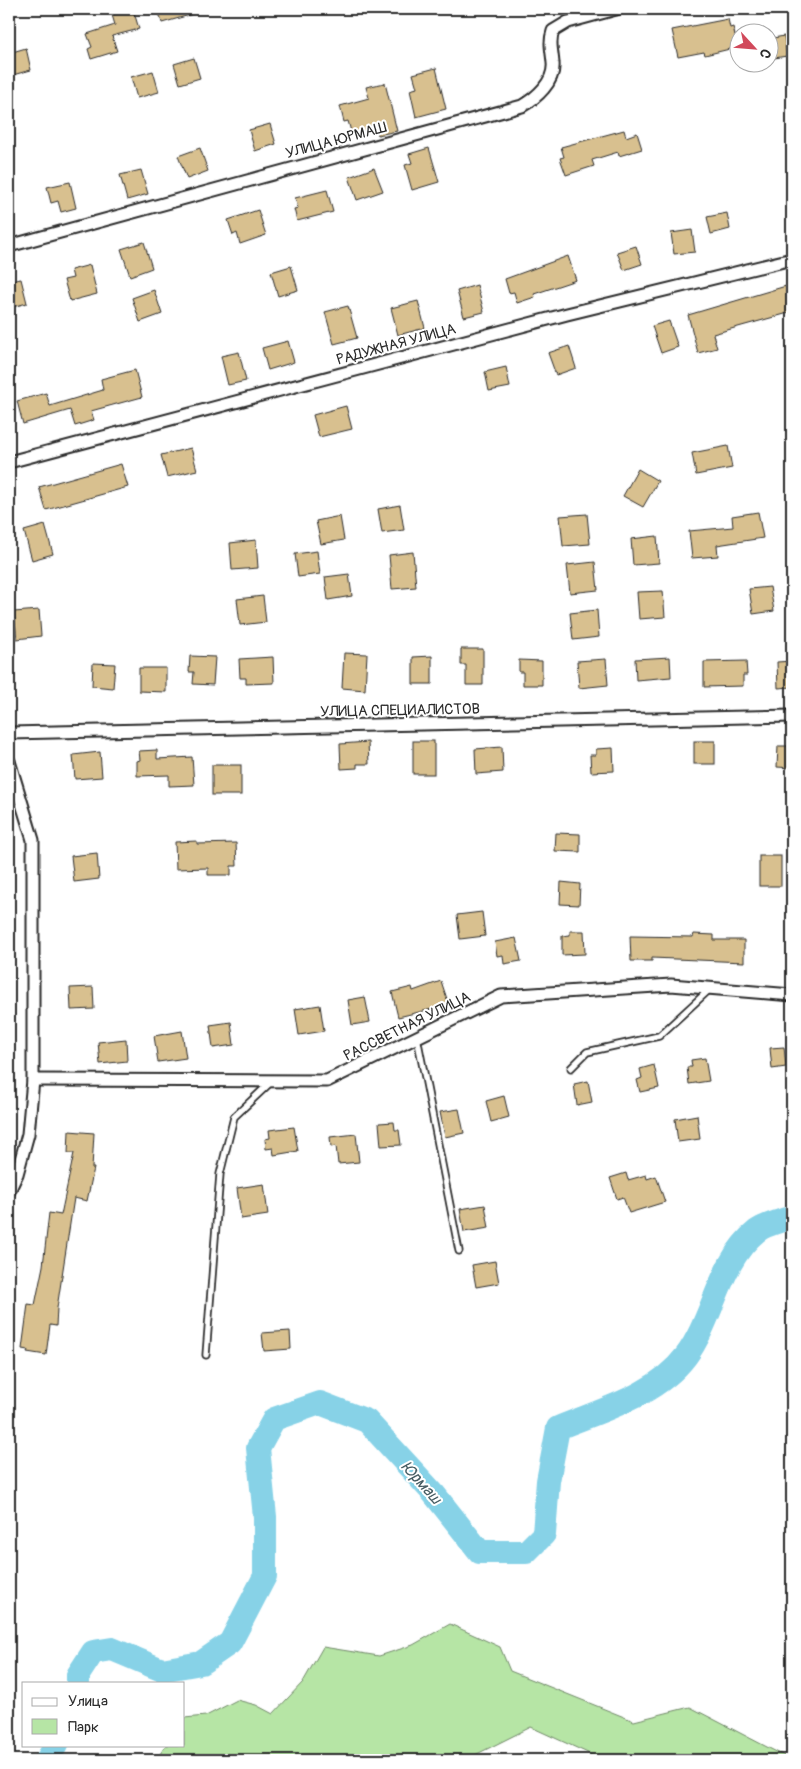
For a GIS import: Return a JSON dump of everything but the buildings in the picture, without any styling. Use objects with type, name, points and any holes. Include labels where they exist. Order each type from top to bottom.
[{"type":"street","name":"УЛИЦА ЮРМАШ","points":[[9,246],[522,106],[536,98],[547,83],[553,65],[549,43],[553,31],[568,22],[616,9]]},
{"type":"street","name":"РАДУЖНАЯ УЛИЦА","points":[[9,462],[567,314],[792,259]]},
{"type":"street","name":"УЛИЦА СПЕЦИАЛИСТОВ","points":[[9,734],[792,716]]},
{"type":"street","points":[[9,761],[33,840],[34,1080],[28,1134],[17,1174],[9,1191]]},
{"type":"street","name":"РАССВЕТНАЯ УЛИЦА","points":[[34,1080],[328,1081],[501,996],[672,985],[792,994]]},
{"type":"lane","points":[[571,1068],[587,1052],[659,1036],[712,988]]},
{"type":"lane","points":[[416,1037],[459,1251]]},
{"type":"lane","points":[[206,1355],[220,1174],[234,1118],[272,1082]]},
{"type":"green space","points":[[450,1624],[500,1647],[510,1671],[634,1721],[690,1707],[792,1760],[603,1760],[531,1727],[465,1760],[156,1760],[165,1746],[185,1746],[185,1718],[206,1716],[237,1700],[256,1705],[273,1714],[303,1682],[323,1647],[379,1656],[413,1645]]},
{"type":"waterway","name":"Юрмаш","points":[[78,1682],[78,1675],[93,1652],[112,1649],[162,1670],[201,1663],[230,1643],[265,1576],[265,1517],[258,1448],[274,1419],[320,1403],[367,1421],[434,1494],[480,1552],[526,1552],[544,1534],[548,1481],[558,1428],[644,1392],[674,1370],[696,1341],[725,1274],[744,1243],[757,1231],[792,1217]]},
{"type":"waterway","name":"Юрмаш","points":[[47,1760],[55,1746]]}]
